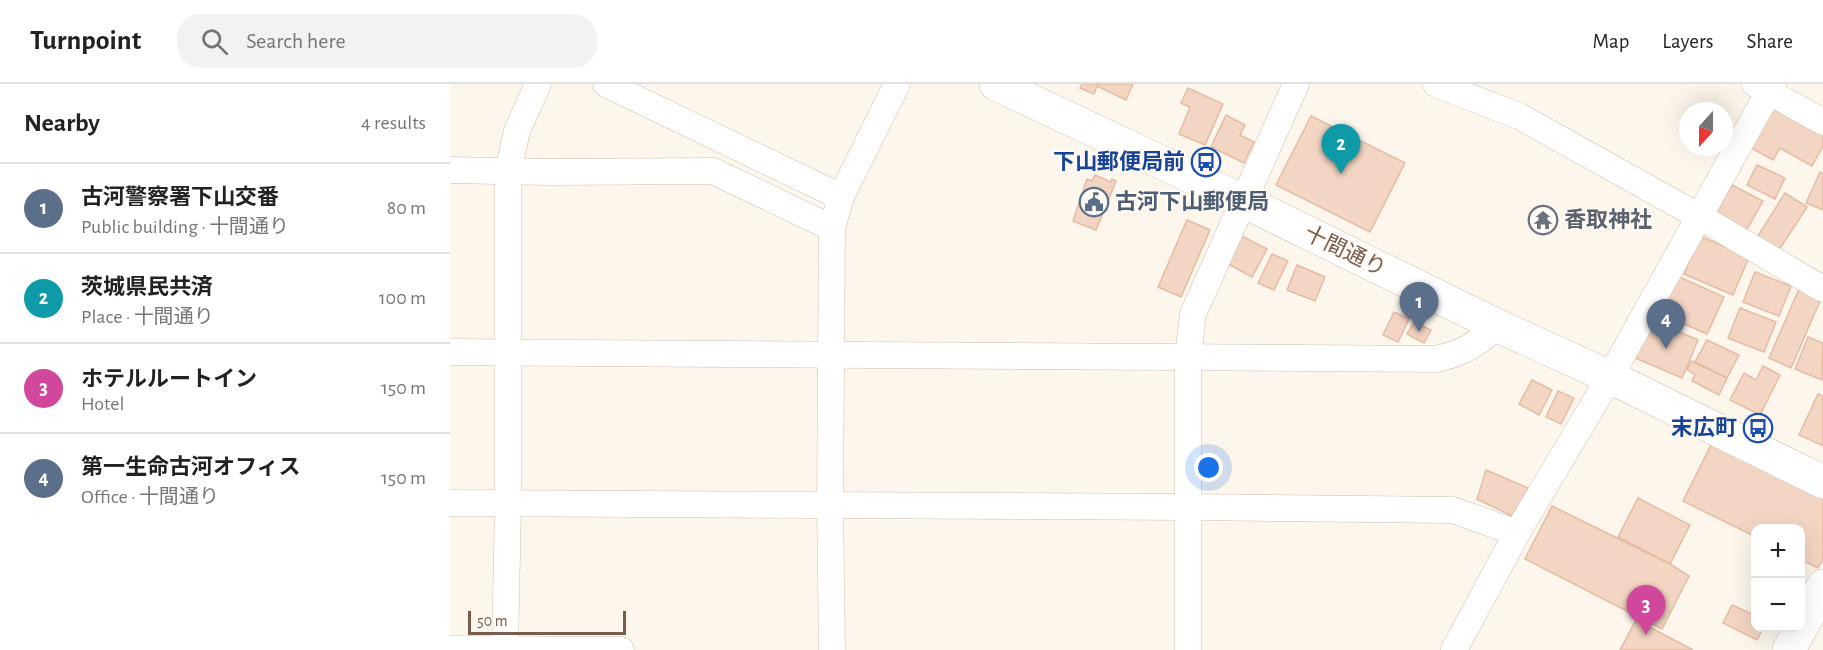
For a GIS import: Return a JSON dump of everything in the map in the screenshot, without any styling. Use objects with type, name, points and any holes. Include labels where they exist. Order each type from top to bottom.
[{"type":"street","points":[[505,650],[508,503],[508,171],[517,130],[538,84]]},
{"type":"street","points":[[606,84],[841,197]]},
{"type":"street","points":[[832,650],[830,505],[832,228],[841,197],[897,84]]},
{"type":"street","name":"十間通り","points":[[996,84],[1243,201],[1498,326],[1610,377],[1823,482]]},
{"type":"street","points":[[1188,650],[1188,357],[1193,314],[1296,84]]},
{"type":"street","points":[[1436,84],[1519,116],[1823,289]]},
{"type":"street","points":[[1454,650],[1517,533],[1610,377],[1700,217],[1766,87],[1823,122]]},
{"type":"street","points":[[450,170],[712,171],[832,228]]},
{"type":"street","points":[[450,352],[1436,358],[1456,354],[1471,347],[1498,326]]},
{"type":"street","points":[[450,503],[1454,510],[1517,533]]},
{"type":"street","points":[[1789,650],[1823,586]]},
{"type":"street","points":[[450,649],[621,650]]},
{"type":"building","points":[[1082,84],[1133,84],[1126,100],[1097,86],[1094,94],[1080,88]]},
{"type":"building","points":[[1188,88],[1223,104],[1205,145],[1179,134],[1190,107],[1181,103]]},
{"type":"building","points":[[1775,106],[1823,133],[1823,146],[1812,166],[1780,148],[1773,160],[1751,148]]},
{"type":"building","points":[[1226,115],[1245,125],[1240,135],[1254,142],[1244,163],[1211,147]]},
{"type":"building","points":[[1311,116],[1405,163],[1370,232],[1276,185]]},
{"type":"building","points":[[1757,165],[1785,178],[1775,199],[1747,185]]},
{"type":"building","points":[[1820,172],[1823,174],[1823,210],[1806,203]]},
{"type":"building","points":[[1095,175],[1111,182],[1112,179],[1116,181],[1096,230],[1073,221],[1087,179],[1092,181]]},
{"type":"building","points":[[1732,185],[1763,201],[1746,231],[1715,215]]},
{"type":"building","points":[[1785,193],[1807,207],[1779,250],[1758,236]]},
{"type":"building","points":[[1187,220],[1210,230],[1181,297],[1158,287]]},
{"type":"building","points":[[1242,236],[1267,249],[1252,277],[1228,264]]},
{"type":"building","points":[[1700,236],[1749,257],[1733,295],[1684,274]]},
{"type":"building","points":[[1272,254],[1288,261],[1274,290],[1258,283]]},
{"type":"building","points":[[1297,265],[1325,277],[1315,301],[1287,290]]},
{"type":"building","points":[[1755,272],[1791,286],[1779,316],[1743,302]]},
{"type":"building","points":[[1675,275],[1724,297],[1707,334],[1659,313]]},
{"type":"building","points":[[1799,289],[1821,299],[1791,368],[1769,358]]},
{"type":"building","points":[[1740,308],[1776,322],[1764,352],[1728,338]]},
{"type":"building","points":[[1394,312],[1409,319],[1398,342],[1383,335]]},
{"type":"building","points":[[1649,319],[1698,340],[1682,378],[1633,357]]},
{"type":"building","points":[[1414,322],[1431,330],[1424,343],[1407,334]]},
{"type":"building","points":[[1808,337],[1823,343],[1822,380],[1795,369]]},
{"type":"building","points":[[1707,340],[1739,355],[1727,378],[1695,362]]},
{"type":"building","points":[[1691,361],[1727,378],[1719,395],[1692,381],[1695,374],[1687,370]]},
{"type":"building","points":[[1763,366],[1780,375],[1760,415],[1730,400],[1744,373],[1756,380]]},
{"type":"building","points":[[1532,380],[1552,390],[1539,415],[1519,404]]},
{"type":"building","points":[[1558,391],[1574,398],[1561,424],[1546,417]]},
{"type":"building","points":[[1818,394],[1823,396],[1823,446],[1799,435]]},
{"type":"building","points":[[1714,439],[1823,493],[1823,559],[1818,568],[1805,562],[1805,524],[1751,524],[1751,535],[1683,501]]},
{"type":"building","points":[[1486,470],[1528,488],[1514,517],[1477,499]]},
{"type":"building","points":[[1638,498],[1690,525],[1670,564],[1618,537]]},
{"type":"building","points":[[1552,506],[1670,564],[1689,576],[1662,629],[1525,559]]},
{"type":"building","points":[[1732,605],[1751,614],[1751,632],[1761,632],[1757,640],[1723,623]]},
{"type":"building","points":[[1636,620],[1693,650],[1620,650]]},
{"type":"place","name":"下山郵便局前","points":[[1206,162]]},
{"type":"place","name":"茨城県民共済","points":[[1341,174]]},
{"type":"place","name":"古河下山郵便局","points":[[1094,202]]},
{"type":"place","name":"香取神社","points":[[1543,220]]},
{"type":"place","name":"古河警察署下山交番","points":[[1419,332]]},
{"type":"place","name":"第一生命古河オフィス","points":[[1666,349]]},
{"type":"place","name":"末広町","points":[[1758,428]]},
{"type":"place","name":"ホテルルートイン","points":[[1646,635]]}]
